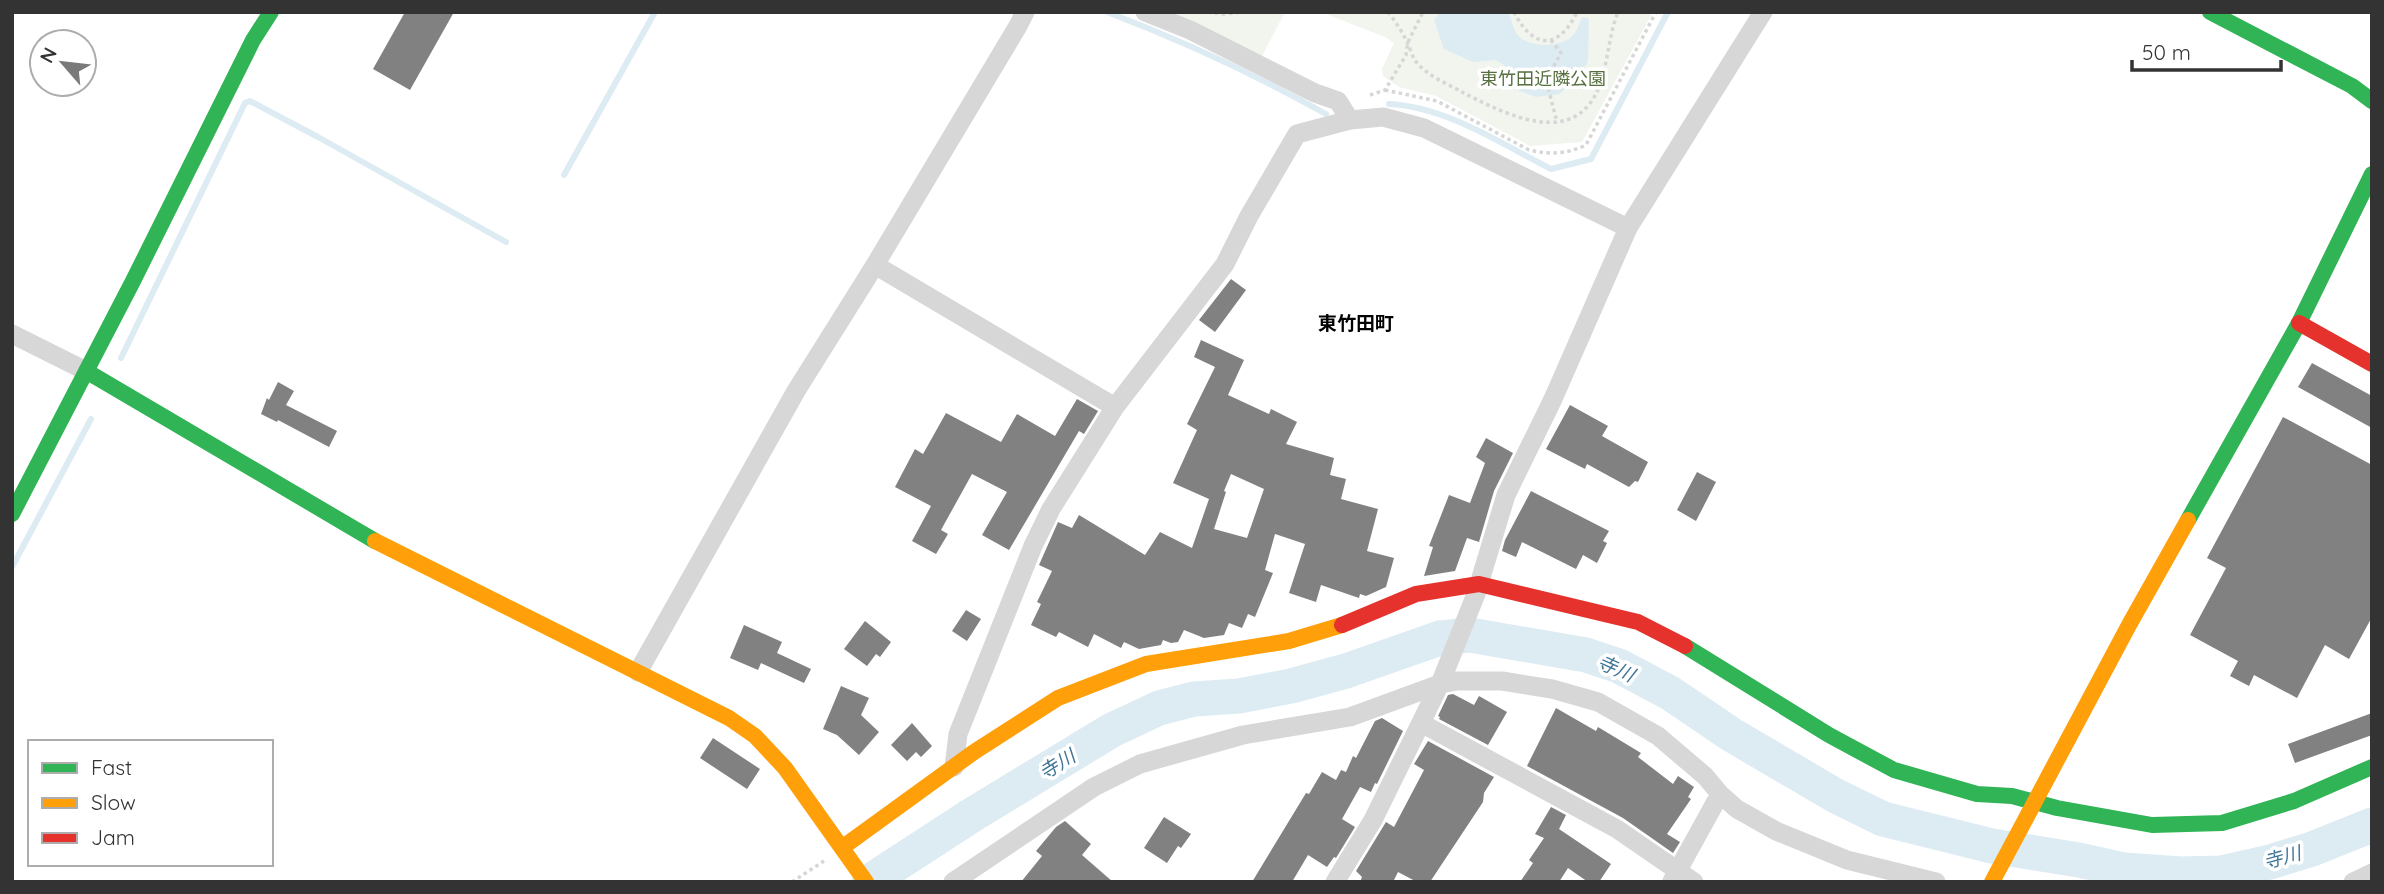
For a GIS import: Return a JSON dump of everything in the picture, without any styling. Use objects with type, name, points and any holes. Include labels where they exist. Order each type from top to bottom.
[{"type":"street","points":[[12,514],[253,40],[271,12]]},
{"type":"street","points":[[638,672],[796,391],[876,265],[1025,12]]},
{"type":"street","points":[[1145,12],[1191,30],[1315,93],[1338,101],[1350,120]]},
{"type":"street","points":[[1335,882],[1373,820],[1442,680],[1477,589],[1506,495],[1569,364],[1628,228],[1763,12]]},
{"type":"street","points":[[2210,12],[2352,86],[2372,101]]},
{"type":"street","points":[[954,767],[958,734],[1033,546],[1051,509],[1115,407],[1225,264],[1249,216],[1297,134],[1350,120],[1383,117],[1424,128],[1628,228]]},
{"type":"street","points":[[1993,882],[2129,625],[2300,323],[2372,174]]},
{"type":"street","points":[[876,265],[1115,407]]},
{"type":"street","points":[[2300,323],[2372,364]]},
{"type":"street","points":[[12,334],[86,370],[366,536],[729,718],[755,736],[785,768],[866,882]]},
{"type":"street","points":[[845,850],[954,767],[1058,698],[1146,664],[1289,640],[1344,624],[1416,594],[1477,589],[1638,622],[1681,643],[1829,735],[1894,769],[1976,794],[2012,796],[2031,807],[2152,825],[2222,822],[2294,801],[2372,767]]},
{"type":"street","points":[[953,882],[1073,800],[1140,764],[1243,735],[1350,717],[1442,680],[1502,681],[1552,689],[1598,702],[1658,736],[1705,776],[1737,809],[1776,831],[1847,860],[1936,882]]},
{"type":"street","points":[[1421,723],[1617,829],[1681,878],[1720,794]]},
{"type":"street","points":[[2353,882],[2372,873]]},
{"type":"path","points":[[1208,12],[1223,15],[1245,12]]},
{"type":"path","points":[[1388,12],[1408,42],[1414,59],[1435,78],[1506,113],[1533,121],[1557,122],[1571,118],[1587,108],[1601,80],[1610,30],[1618,12]]},
{"type":"path","points":[[1385,90],[1406,55],[1408,42],[1423,12]]},
{"type":"path","points":[[1514,12],[1522,29],[1536,39],[1553,42],[1561,53],[1546,80],[1557,122]]},
{"type":"path","points":[[1553,42],[1569,30],[1577,12]]},
{"type":"path","points":[[1370,95],[1385,90],[1437,101],[1529,150],[1544,154],[1573,151],[1586,145],[1656,12]]},
{"type":"path","points":[[792,882],[845,850]]},
{"type":"green space","points":[[1167,12],[1285,12],[1261,58]]},
{"type":"green space","name":"東竹田近隣公園","points":[[1321,12],[1653,12],[1582,142],[1530,146],[1436,96],[1399,87],[1383,76],[1382,69],[1394,43]]},
{"type":"shaded area","points":[[1440,12],[1509,12],[1519,36],[1527,42],[1542,45],[1557,44],[1570,38],[1582,17],[1589,19],[1588,61],[1578,79],[1559,94],[1536,97],[1517,90],[1511,70],[1496,60],[1473,62],[1444,49],[1434,20]]},
{"type":"building","points":[[405,12],[454,12],[410,90],[373,69]]},
{"type":"building","points":[[1231,279],[1246,290],[1215,332],[1199,320]]},
{"type":"building","points":[[1201,340],[1244,360],[1228,395],[1269,414],[1271,409],[1297,422],[1286,444],[1334,458],[1330,475],[1346,479],[1341,499],[1378,509],[1367,551],[1394,558],[1386,587],[1366,596],[1360,594],[1359,598],[1321,585],[1316,602],[1289,593],[1305,544],[1275,534],[1265,570],[1273,573],[1255,617],[1248,614],[1242,628],[1229,623],[1224,635],[1204,638],[1184,630],[1178,642],[1163,640],[1161,645],[1139,649],[1124,642],[1121,648],[1094,634],[1088,647],[1059,632],[1056,637],[1031,625],[1041,604],[1037,602],[1052,571],[1039,565],[1058,522],[1072,528],[1079,515],[1145,555],[1160,532],[1192,548],[1209,499],[1173,483],[1197,430],[1187,424],[1215,367],[1194,357]],"holes":[[[1231,474],[1264,489],[1247,538],[1214,529]]]},
{"type":"building","points":[[2312,363],[2372,396],[2372,428],[2298,387]]},
{"type":"building","points":[[278,382],[294,391],[286,405],[337,431],[329,447],[261,414],[267,398],[269,400]]},
{"type":"building","points":[[1077,399],[1098,411],[1084,434],[1079,431],[1009,550],[982,535],[1007,492],[972,474],[941,530],[948,534],[936,554],[912,541],[931,506],[895,487],[915,449],[923,454],[946,413],[1001,442],[1017,414],[1055,436]]},
{"type":"building","points":[[1570,405],[1608,426],[1602,436],[1648,462],[1638,482],[1635,481],[1629,487],[1587,464],[1585,469],[1546,449]]},
{"type":"building","points":[[2283,417],[2372,465],[2372,617],[2349,659],[2325,645],[2297,698],[2254,675],[2249,686],[2230,676],[2238,661],[2190,635],[2226,568],[2207,558]]},
{"type":"building","points":[[1486,438],[1513,453],[1494,491],[1479,542],[1467,538],[1455,571],[1424,576],[1433,547],[1429,546],[1449,495],[1470,503],[1485,463],[1476,457]]},
{"type":"building","points":[[1697,472],[1716,482],[1696,521],[1677,510]]},
{"type":"building","points":[[1531,491],[1609,531],[1603,541],[1607,543],[1597,563],[1583,555],[1576,569],[1522,542],[1516,557],[1502,551]]},
{"type":"building","points":[[966,610],[981,619],[967,641],[952,631]]},
{"type":"building","points":[[865,621],[891,642],[880,657],[876,654],[867,666],[844,649]]},
{"type":"building","points":[[744,625],[782,642],[777,653],[811,669],[804,683],[761,663],[758,670],[730,658]]},
{"type":"building","points":[[841,686],[869,698],[861,715],[879,732],[859,755],[837,735],[823,729]]},
{"type":"building","points":[[1453,694],[1474,705],[1479,696],[1507,712],[1488,745],[1439,719],[1448,695]]},
{"type":"building","points":[[1556,708],[1596,731],[1598,727],[1641,753],[1638,757],[1673,784],[1678,776],[1694,787],[1688,797],[1691,799],[1667,834],[1680,842],[1673,853],[1623,818],[1527,766]]},
{"type":"building","points":[[2372,713],[2372,735],[2295,763],[2288,744]]},
{"type":"building","points":[[1382,718],[1403,731],[1377,784],[1375,783],[1371,792],[1360,787],[1342,819],[1355,827],[1336,858],[1334,857],[1327,867],[1308,855],[1292,882],[1252,882],[1306,793],[1309,794],[1322,772],[1336,780],[1341,770],[1346,772],[1375,721]]},
{"type":"building","points":[[912,723],[932,746],[921,757],[916,752],[907,761],[891,745]]},
{"type":"building","points":[[713,738],[760,769],[747,789],[700,758]]},
{"type":"building","points":[[1428,741],[1494,777],[1484,793],[1483,802],[1430,882],[1417,882],[1398,872],[1393,882],[1360,882],[1362,877],[1356,871],[1386,822],[1394,827],[1424,770],[1414,764]]},
{"type":"building","points":[[1551,807],[1566,815],[1559,829],[1611,864],[1599,882],[1588,882],[1568,868],[1559,882],[1520,882],[1533,863],[1529,860],[1544,838],[1535,834]]},
{"type":"building","points":[[1164,817],[1191,834],[1181,848],[1178,846],[1167,863],[1144,848]]},
{"type":"building","points":[[1065,821],[1091,844],[1082,855],[1113,882],[1021,882],[1042,856],[1036,851],[1056,827]]},
{"type":"waterway","points":[[564,175],[655,12]]},
{"type":"waterway","points":[[1107,12],[1218,59],[1326,114]]},
{"type":"waterway","points":[[1389,104],[1411,107],[1452,119],[1551,169],[1591,159],[1668,12]]},
{"type":"waterway","points":[[121,358],[245,103],[250,101],[506,242]]},
{"type":"waterway","points":[[12,567],[91,419]]},
{"type":"waterway","name":"寺川","points":[[869,882],[972,815],[1112,730],[1159,708],[1194,699],[1239,696],[1291,686],[1346,671],[1440,638],[1470,635],[1586,655],[1619,666],[1670,693],[1732,735],[1836,796],[1883,819],[1992,846],[2124,870],[2181,874],[2221,873],[2312,849],[2372,825]]},
{"type":"traffic: fast","points":[[12,514],[133,281],[253,40],[271,12]]},
{"type":"traffic: fast","points":[[2210,12],[2352,86],[2372,101]]},
{"type":"traffic: fast","points":[[2188,520],[2299,323],[2372,174]]},
{"type":"traffic: fast","points":[[86,371],[375,541]]},
{"type":"traffic: fast","points":[[1685,646],[1829,735],[1894,770],[1977,794],[2012,796],[2057,808],[2152,825],[2222,823],[2294,801],[2372,767]]},
{"type":"traffic: slow","points":[[1992,882],[2188,520]]},
{"type":"traffic: slow","points":[[375,541],[729,718],[755,736],[785,768],[866,882]]},
{"type":"traffic: slow","points":[[843,847],[974,752],[1058,698],[1146,664],[1289,641],[1342,625]]},
{"type":"traffic: jam","points":[[2299,323],[2372,364]]},
{"type":"traffic: jam","points":[[1342,625],[1416,594],[1479,584],[1638,622],[1685,646]]},
{"type":"district","name":"東竹田町","points":[[1356,323]]}]
